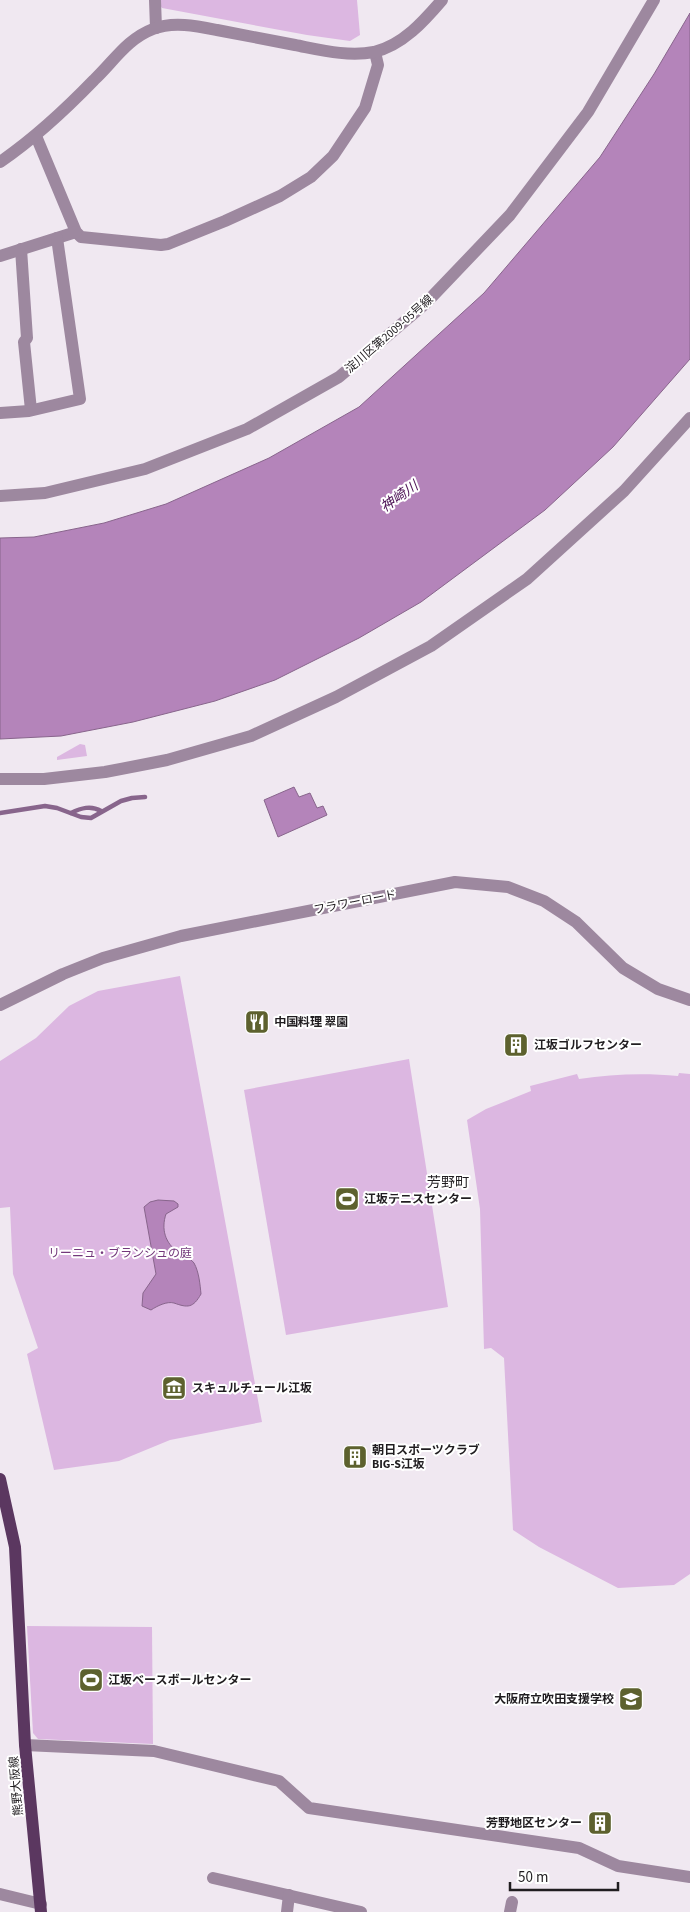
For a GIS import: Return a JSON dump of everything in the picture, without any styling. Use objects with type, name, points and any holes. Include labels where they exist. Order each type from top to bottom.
[{"type":"main road","name":"熊野大阪線","points":[[0,1479],[3,1506],[15,1547],[25,1745],[41,1908]]},
{"type":"street","points":[[155,0],[156,28]]},
{"type":"street","points":[[0,162],[36,136],[97,78],[128,42],[156,28],[176,25],[199,27],[326,51],[354,54],[375,52],[396,43],[416,28],[442,0]]},
{"type":"street","name":"淀川区第2009-05号線","points":[[0,496],[45,493],[145,469],[248,429],[339,377],[425,304],[510,215],[588,112],[654,0]]},
{"type":"street","points":[[36,136],[76,232],[81,237],[168,244],[225,222],[296,187],[311,177],[333,156],[365,108],[378,65],[375,52]]},
{"type":"street","points":[[0,256],[76,232]]},
{"type":"street","points":[[0,414],[31,410],[80,399],[58,238]]},
{"type":"street","points":[[21,249],[27,338],[24,342],[31,410]]},
{"type":"street","points":[[0,779],[44,779],[105,772],[167,760],[251,736],[336,697],[431,646],[527,579],[624,491],[690,418]]},
{"type":"street","name":"フラワーロード","points":[[0,1005],[63,974],[103,958],[181,936],[455,882],[508,887],[544,901],[576,922],[623,968],[658,989],[690,1000]]},
{"type":"street","points":[[25,1745],[154,1750],[279,1781],[309,1808],[579,1848],[618,1866],[690,1877]]},
{"type":"street","points":[[213,1878],[361,1912]]},
{"type":"street","points":[[0,1894],[41,1908]]},
{"type":"street","points":[[287,1912],[289,1895]]},
{"type":"green space","points":[[160,0],[357,0],[360,35],[350,41],[307,35],[162,8]]},
{"type":"green space","points":[[80,744],[85,745],[87,756],[57,760],[57,757]]},
{"type":"green space","name":"リーニュ・ブランシュの庭","points":[[180,976],[262,1422],[170,1440],[119,1461],[54,1470],[27,1354],[38,1348],[13,1274],[10,1207],[0,1208],[0,1061],[36,1038],[69,1006],[98,991]]},
{"type":"green space","name":"江坂テニスセンター","points":[[409,1059],[448,1307],[286,1335],[244,1090]]},
{"type":"green space","points":[[679,1073],[690,1074],[690,1574],[674,1585],[618,1588],[539,1547],[513,1530],[504,1358],[491,1348],[484,1349],[480,1209],[467,1120],[486,1109],[531,1091],[530,1086],[577,1074],[579,1079],[628,1074],[678,1076]]},
{"type":"green space","name":"江坂ベースボールセンター","points":[[27,1626],[152,1627],[153,1744],[38,1739],[33,1733]]},
{"type":"water","name":"神崎川","points":[[690,13],[690,359],[613,447],[545,510],[421,602],[359,638],[275,680],[215,701],[133,722],[61,736],[0,739],[0,538],[34,537],[104,523],[166,504],[269,458],[359,407],[484,293],[600,157],[654,74]]},
{"type":"water","points":[[294,787],[299,797],[310,793],[317,808],[323,806],[327,815],[278,837],[264,800]]},
{"type":"water","points":[[158,1200],[174,1201],[178,1204],[178,1207],[166,1214],[164,1230],[170,1244],[192,1261],[197,1270],[201,1294],[190,1306],[168,1303],[151,1310],[142,1306],[143,1293],[156,1274],[144,1207],[150,1202]]},
{"type":"waterway","points":[[0,813],[45,806],[57,808],[81,817],[91,818],[121,801],[145,797]]},
{"type":"waterway","points":[[71,813],[86,808],[94,808],[101,811]]},
{"type":"place","name":"中国料理 翠園","points":[[257,1022]]},
{"type":"place","name":"江坂ゴルフセンター","points":[[516,1045]]},
{"type":"place","name":"江坂テニスセンター","points":[[347,1199]]},
{"type":"place","name":"スキュルチュール江坂","points":[[174,1388]]},
{"type":"place","name":"朝日スポーツクラブ BIG-S江坂","points":[[355,1457]]},
{"type":"place","name":"江坂ベースボールセンター","points":[[91,1680]]},
{"type":"place","name":"大阪府立吹田支援学校","points":[[631,1699]]},
{"type":"place","name":"芳野地区センター","points":[[600,1823]]},
{"type":"district","name":"芳野町","points":[[448,1182]]}]
